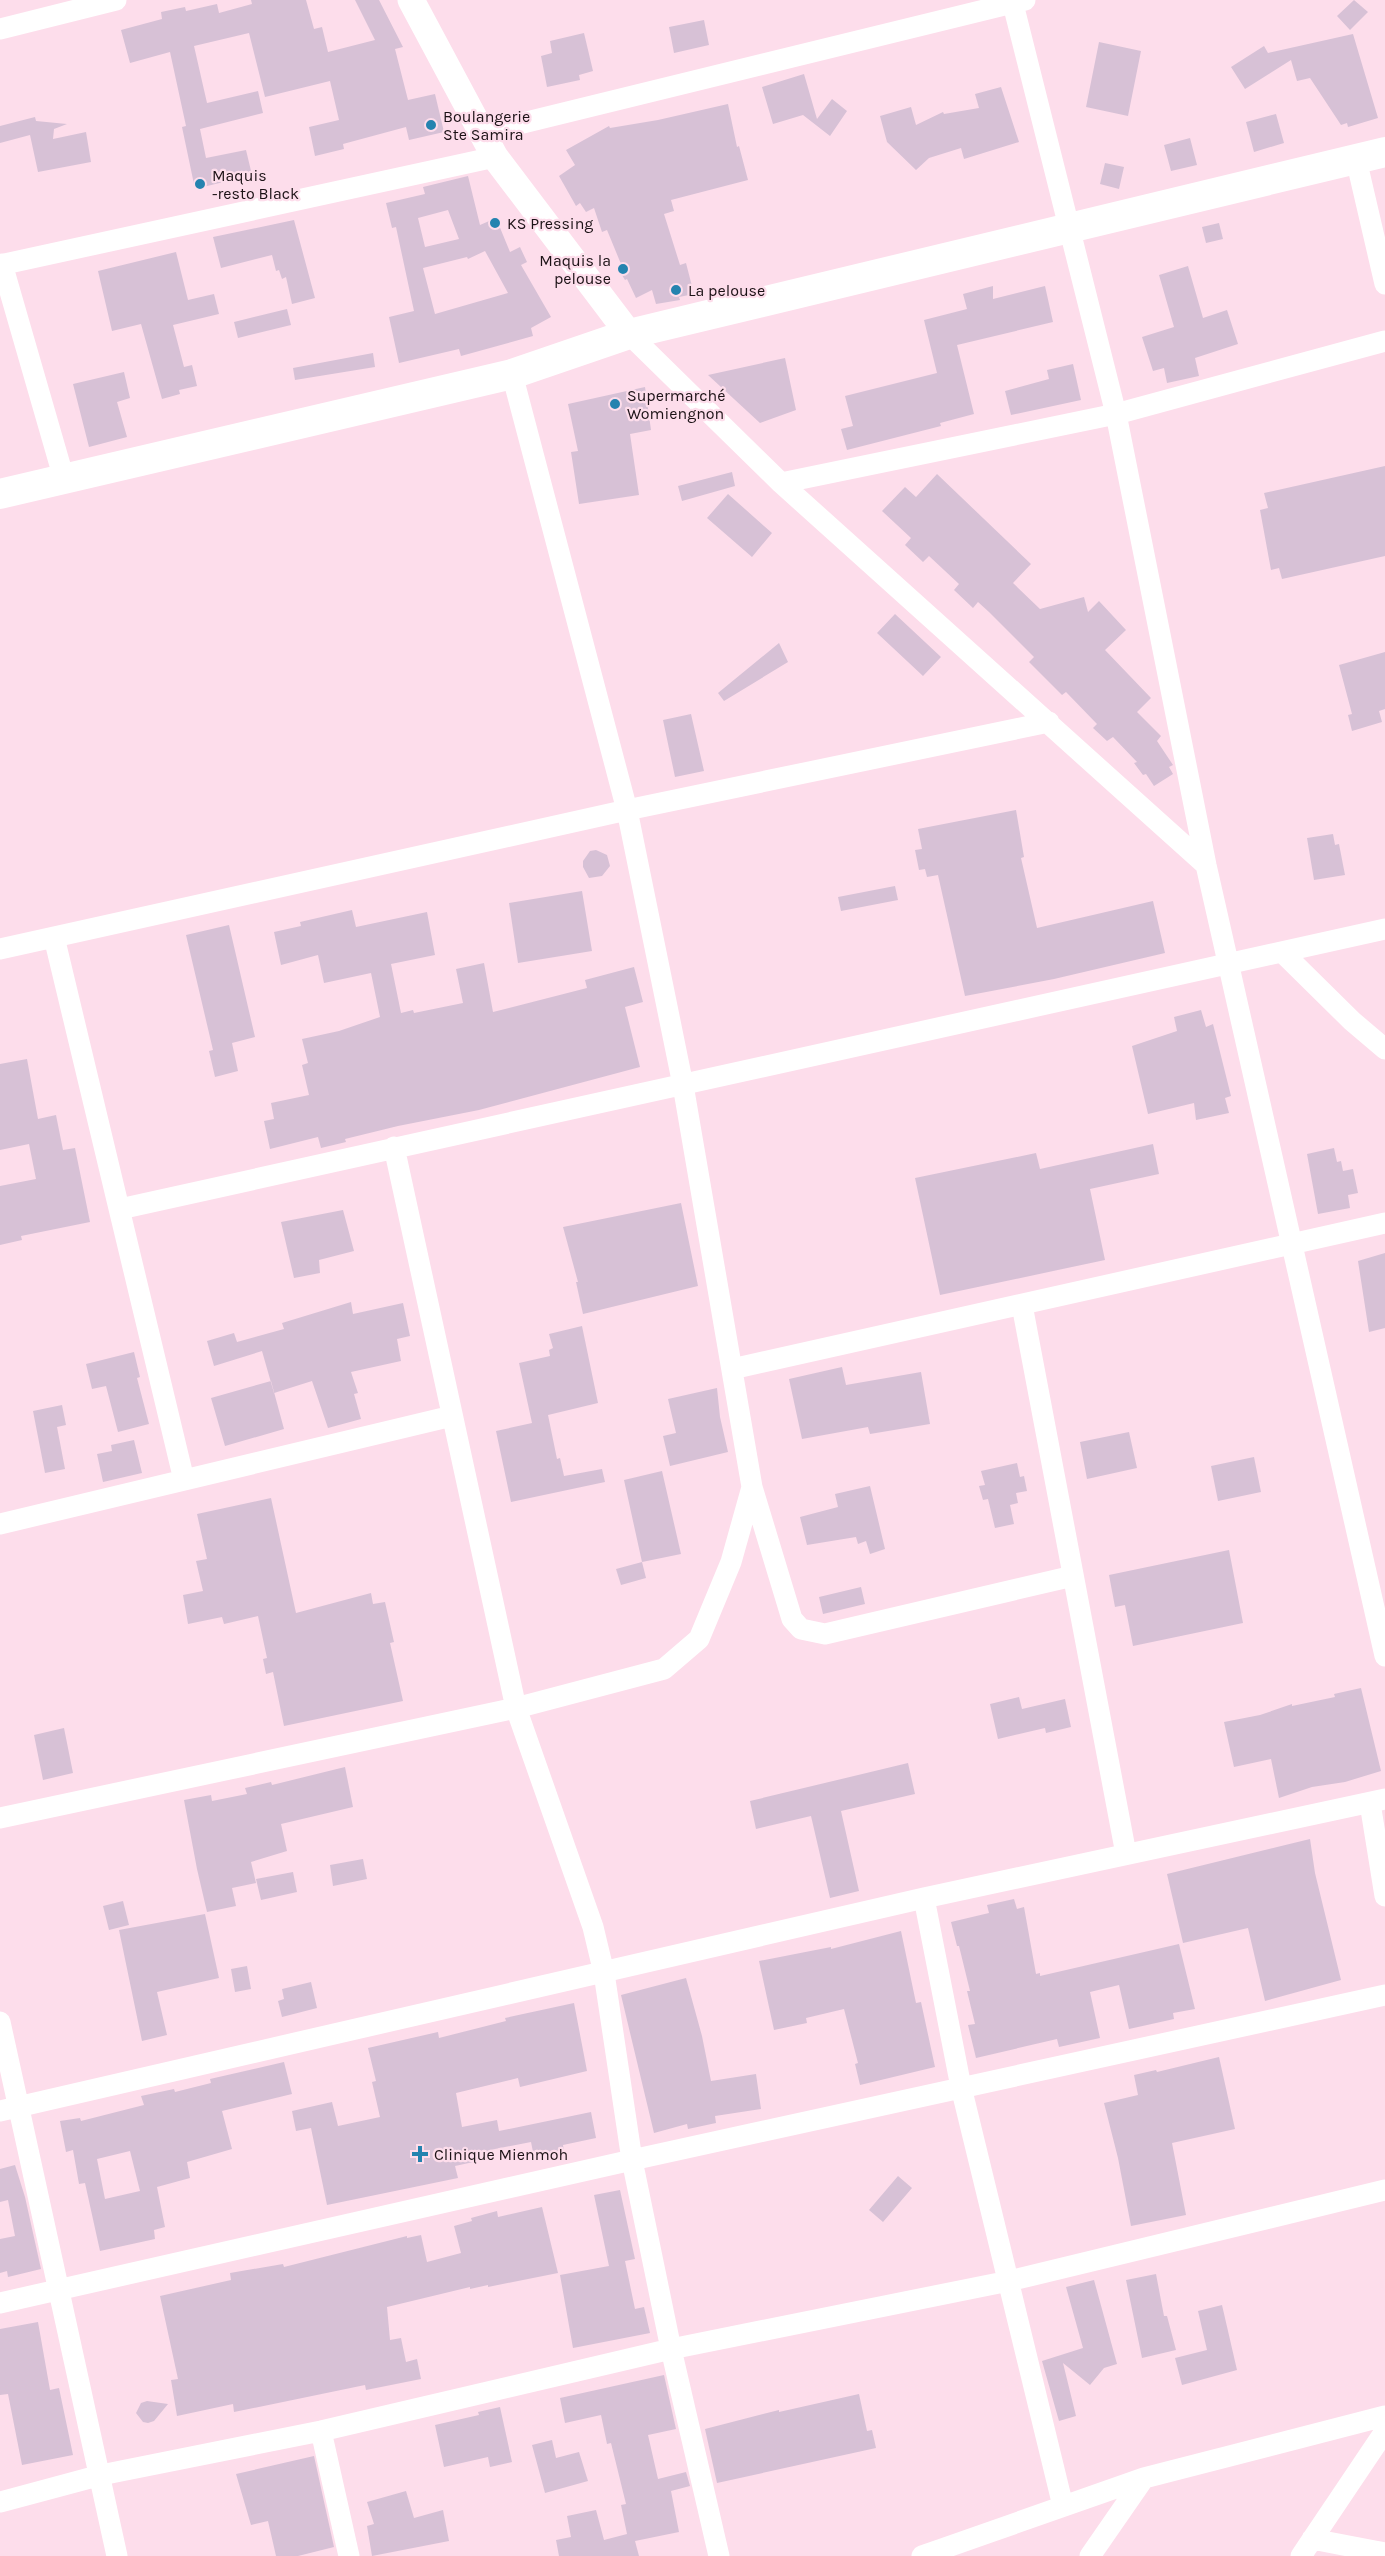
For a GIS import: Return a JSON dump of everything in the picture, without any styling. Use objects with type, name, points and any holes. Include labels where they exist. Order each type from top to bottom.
[{"type":"main road","points":[[0,494],[512,374],[629,334],[1385,152]]},
{"type":"street","points":[[0,29],[116,0]]},
{"type":"street","points":[[411,0],[495,157],[629,334],[781,483],[1206,865]]},
{"type":"street","points":[[482,133],[1017,1],[1116,414],[1206,865],[1385,1656]]},
{"type":"street","points":[[64,479],[1,265],[495,157]]},
{"type":"street","points":[[1356,159],[1385,284]]},
{"type":"street","points":[[781,483],[1116,414],[1385,341]]},
{"type":"street","points":[[512,374],[627,810],[683,1084],[752,1487],[792,1618],[801,1629],[825,1634],[1073,1576]]},
{"type":"street","points":[[0,949],[627,810],[1049,722]]},
{"type":"street","points":[[120,1209],[1385,929]]},
{"type":"street","points":[[54,937],[184,1480]]},
{"type":"street","points":[[1282,952],[1352,1021],[1385,1049]]},
{"type":"street","points":[[394,1147],[516,1708],[593,1927],[604,1973],[632,2160],[671,2349],[719,2556]]},
{"type":"street","points":[[732,1369],[1385,1223]]},
{"type":"street","points":[[1022,1305],[1126,1854]]},
{"type":"street","points":[[0,1524],[452,1416]]},
{"type":"street","points":[[0,1818],[516,1708],[664,1669],[699,1639],[731,1562],[752,1487]]},
{"type":"street","points":[[9,2109],[924,1898],[1378,1801],[1385,1896]]},
{"type":"street","points":[[924,1898],[961,2087],[1063,2506]]},
{"type":"street","points":[[0,2303],[632,2160],[1385,1995]]},
{"type":"street","points":[[0,2022],[9,2109],[61,2291],[117,2556]]},
{"type":"street","points":[[0,2502],[101,2475],[321,2431],[671,2349],[1008,2282],[1385,2190]]},
{"type":"street","points":[[922,2556],[1144,2478],[1385,2416]]},
{"type":"street","points":[[321,2431],[349,2556]]},
{"type":"street","points":[[1306,2548],[1385,2431]]},
{"type":"street","points":[[1090,2556],[1144,2478]]},
{"type":"street","points":[[1306,2548],[1385,2553]]},
{"type":"building","points":[[251,0],[306,0],[314,29],[322,27],[328,52],[375,40],[355,0],[379,0],[403,47],[395,49],[408,100],[435,94],[444,132],[409,140],[406,127],[343,144],[344,149],[315,156],[309,127],[339,120],[330,81],[265,97],[249,33],[194,46],[207,103],[258,91],[263,113],[200,129],[206,158],[246,150],[252,175],[195,189],[182,127],[186,126],[170,52],[130,63],[121,30],[162,19],[161,12],[185,7],[186,11],[217,4],[219,13],[252,4]]},
{"type":"building","points":[[1354,0],[1368,12],[1350,30],[1337,16]]},
{"type":"building","points":[[704,20],[709,45],[674,53],[669,27]]},
{"type":"building","points":[[584,33],[593,71],[579,75],[580,80],[547,87],[541,56],[552,53],[550,41]]},
{"type":"building","points":[[1353,34],[1378,118],[1348,127],[1347,123],[1341,125],[1310,78],[1297,81],[1291,60],[1245,89],[1231,67],[1264,46],[1268,53]]},
{"type":"building","points":[[1099,42],[1141,51],[1128,116],[1086,107]]},
{"type":"building","points":[[804,74],[817,119],[832,99],[847,111],[830,136],[803,115],[773,124],[762,87]]},
{"type":"building","points":[[1001,87],[1019,142],[964,159],[961,148],[929,158],[916,170],[887,142],[880,116],[911,107],[916,125],[943,112],[944,114],[979,108],[975,94]]},
{"type":"building","points":[[728,104],[737,147],[739,146],[748,180],[671,200],[674,211],[664,214],[680,265],[686,263],[694,294],[679,297],[680,300],[656,304],[652,290],[636,298],[627,279],[625,280],[617,267],[621,264],[607,230],[602,232],[594,208],[586,212],[580,203],[576,206],[559,176],[575,165],[566,150],[609,126],[610,128],[658,120]]},
{"type":"building","points":[[1276,114],[1284,143],[1254,152],[1246,122]]},
{"type":"building","points":[[35,117],[36,121],[67,124],[54,129],[53,139],[86,132],[91,162],[38,172],[30,135],[0,143],[0,126]]},
{"type":"building","points":[[1190,138],[1197,165],[1171,171],[1164,145]]},
{"type":"building","points":[[1105,163],[1124,167],[1119,189],[1100,184]]},
{"type":"building","points":[[468,176],[480,225],[496,218],[510,252],[520,247],[527,262],[521,265],[551,317],[531,328],[533,336],[461,356],[459,349],[399,363],[389,317],[414,311],[396,227],[392,228],[386,203],[425,194],[423,187]],"holes":[[[448,210],[459,239],[425,247],[418,218]],[[485,251],[508,293],[435,314],[423,268],[467,257],[468,259]]]},
{"type":"building","points":[[294,220],[315,298],[292,304],[286,277],[282,279],[279,270],[276,271],[272,255],[221,268],[213,237]]},
{"type":"building","points":[[1219,223],[1223,239],[1206,243],[1202,227]]},
{"type":"building","points":[[176,252],[188,300],[214,294],[219,314],[173,325],[184,367],[192,365],[197,386],[179,390],[180,394],[162,399],[141,324],[112,331],[98,271]]},
{"type":"building","points":[[1188,266],[1203,318],[1227,310],[1238,344],[1195,358],[1199,376],[1167,383],[1164,368],[1153,371],[1142,337],[1174,327],[1159,275]]},
{"type":"building","points":[[993,286],[993,299],[1045,286],[1053,322],[957,345],[974,414],[940,423],[941,426],[847,450],[841,429],[853,426],[845,396],[937,373],[924,320],[967,309],[963,294]]},
{"type":"building","points":[[287,309],[291,325],[238,338],[234,322]]},
{"type":"building","points":[[373,353],[375,367],[295,380],[293,368]]},
{"type":"building","points":[[785,358],[796,410],[760,423],[708,375]]},
{"type":"building","points":[[1073,364],[1081,400],[1011,415],[1005,391],[1049,379],[1047,370]]},
{"type":"building","points":[[124,372],[130,398],[117,402],[127,437],[89,447],[73,384]]},
{"type":"building","points":[[645,387],[651,430],[630,434],[639,495],[579,504],[571,452],[578,451],[568,404]]},
{"type":"building","points":[[1385,466],[1385,556],[1282,579],[1279,568],[1271,570],[1260,510],[1268,508],[1264,493]]},
{"type":"building","points":[[732,472],[735,486],[682,501],[678,486]]},
{"type":"building","points":[[937,474],[1031,564],[1013,583],[1040,609],[1084,597],[1088,612],[1099,601],[1126,630],[1105,650],[1151,698],[1137,712],[1161,736],[1157,741],[1173,765],[1169,767],[1173,774],[1154,786],[1146,774],[1143,775],[1134,763],[1137,762],[1113,737],[1107,741],[1093,728],[1097,724],[1066,692],[1062,695],[1029,662],[1034,657],[989,612],[978,602],[973,608],[954,590],[959,584],[929,556],[923,562],[905,545],[911,538],[882,511],[905,487],[916,497]]},
{"type":"building","points":[[728,494],[772,533],[752,557],[707,518]]},
{"type":"building","points":[[895,614],[941,657],[923,676],[877,633]]},
{"type":"building","points":[[779,643],[788,662],[724,701],[718,693]]},
{"type":"building","points":[[1385,652],[1385,709],[1379,711],[1382,722],[1352,731],[1348,715],[1352,714],[1339,665]]},
{"type":"building","points":[[691,714],[704,771],[675,777],[663,720]]},
{"type":"building","points":[[1016,810],[1024,857],[1021,858],[1037,928],[1153,901],[1165,953],[1054,979],[965,996],[938,875],[927,877],[925,869],[919,870],[915,850],[922,849],[918,829]]},
{"type":"building","points":[[1333,834],[1335,845],[1339,844],[1345,875],[1314,880],[1307,838]]},
{"type":"building","points":[[596,850],[607,855],[610,866],[602,876],[589,878],[583,867],[583,861],[590,851]]},
{"type":"building","points":[[895,886],[898,900],[841,911],[838,897]]},
{"type":"building","points":[[582,891],[592,951],[518,963],[509,903]]},
{"type":"building","points":[[352,910],[356,927],[427,912],[435,955],[391,964],[401,1013],[413,1010],[414,1013],[463,1003],[456,969],[484,963],[493,1012],[587,988],[585,980],[634,967],[643,1002],[625,1007],[640,1067],[479,1110],[345,1139],[346,1142],[321,1148],[318,1137],[270,1149],[264,1121],[274,1119],[271,1103],[309,1095],[302,1065],[308,1063],[302,1039],[339,1031],[380,1017],[371,973],[324,983],[318,955],[281,965],[274,932],[301,926],[300,922]]},
{"type":"building","points":[[229,925],[255,1037],[232,1043],[238,1071],[215,1077],[209,1051],[213,1050],[186,935]]},
{"type":"building","points":[[1201,1010],[1206,1027],[1213,1024],[1231,1096],[1225,1098],[1229,1113],[1196,1120],[1194,1103],[1148,1114],[1132,1046],[1177,1031],[1174,1017]]},
{"type":"building","points":[[27,1059],[38,1119],[56,1115],[63,1150],[75,1148],[90,1222],[21,1236],[22,1240],[0,1245],[0,1186],[36,1179],[29,1144],[0,1150],[0,1064]]},
{"type":"building","points":[[1153,1144],[1159,1174],[1090,1189],[1105,1260],[940,1295],[915,1178],[1036,1153],[1040,1169]]},
{"type":"building","points":[[1334,1148],[1337,1162],[1341,1161],[1343,1171],[1353,1169],[1358,1193],[1348,1195],[1350,1208],[1318,1214],[1307,1154]]},
{"type":"building","points":[[681,1203],[698,1286],[583,1314],[576,1282],[578,1282],[563,1227]]},
{"type":"building","points":[[343,1210],[354,1251],[319,1260],[320,1273],[294,1278],[281,1222]]},
{"type":"building","points":[[1385,1253],[1385,1328],[1369,1332],[1358,1261]]},
{"type":"building","points":[[351,1302],[353,1314],[403,1303],[410,1336],[397,1339],[401,1361],[351,1372],[358,1393],[354,1394],[361,1419],[328,1428],[312,1381],[274,1393],[262,1351],[214,1366],[207,1341],[234,1333],[237,1342],[284,1329],[282,1323]]},
{"type":"building","points":[[582,1326],[598,1403],[548,1415],[557,1459],[560,1458],[564,1476],[602,1469],[605,1482],[511,1502],[496,1431],[532,1423],[519,1363],[550,1356],[549,1350],[553,1348],[549,1334]]},
{"type":"building","points":[[134,1352],[140,1377],[137,1378],[149,1424],[118,1432],[106,1386],[92,1389],[86,1364]]},
{"type":"building","points":[[842,1367],[846,1385],[921,1372],[930,1424],[870,1434],[868,1427],[802,1439],[789,1379]]},
{"type":"building","points":[[271,1381],[284,1429],[225,1446],[211,1398]]},
{"type":"building","points":[[717,1388],[720,1417],[728,1452],[670,1466],[663,1436],[676,1433],[668,1399]]},
{"type":"building","points":[[62,1405],[66,1425],[57,1427],[65,1469],[45,1473],[33,1411]]},
{"type":"building","points":[[1129,1432],[1137,1468],[1087,1479],[1080,1442]]},
{"type":"building","points":[[134,1440],[142,1473],[103,1482],[97,1454],[112,1451],[111,1445]]},
{"type":"building","points":[[1254,1457],[1261,1492],[1218,1501],[1211,1466]]},
{"type":"building","points":[[1017,1463],[1020,1477],[1024,1476],[1027,1491],[1016,1493],[1018,1503],[1010,1505],[1014,1524],[995,1528],[988,1499],[983,1500],[979,1486],[985,1485],[981,1471]]},
{"type":"building","points":[[662,1471],[681,1554],[642,1562],[624,1480]]},
{"type":"building","points":[[870,1486],[885,1549],[870,1554],[866,1541],[858,1544],[856,1537],[807,1545],[800,1517],[838,1507],[835,1494]]},
{"type":"building","points":[[271,1498],[296,1613],[371,1593],[373,1604],[385,1602],[394,1642],[390,1643],[403,1701],[284,1726],[273,1672],[266,1674],[263,1659],[267,1658],[258,1616],[224,1624],[222,1617],[188,1624],[183,1595],[203,1591],[196,1561],[207,1559],[197,1514]]},
{"type":"building","points":[[1229,1550],[1243,1623],[1133,1646],[1125,1605],[1115,1607],[1109,1575]]},
{"type":"building","points":[[642,1562],[646,1578],[621,1585],[616,1569]]},
{"type":"building","points":[[861,1587],[865,1604],[823,1614],[819,1597]]},
{"type":"building","points":[[1361,1688],[1381,1771],[1345,1782],[1312,1787],[1279,1798],[1271,1759],[1234,1767],[1224,1722],[1260,1715],[1292,1704],[1292,1706],[1335,1697],[1334,1694]]},
{"type":"building","points":[[1019,1697],[1022,1709],[1065,1699],[1071,1727],[1046,1733],[1045,1728],[998,1739],[990,1704]]},
{"type":"building","points":[[64,1728],[73,1773],[43,1780],[34,1735]]},
{"type":"building","points":[[908,1763],[915,1794],[841,1811],[859,1891],[830,1898],[811,1816],[756,1829],[750,1801]]},
{"type":"building","points":[[345,1767],[353,1807],[281,1824],[287,1851],[251,1862],[256,1883],[232,1888],[236,1906],[207,1912],[184,1800],[211,1795],[212,1801],[247,1794],[245,1788],[271,1782],[272,1785]]},
{"type":"building","points":[[1310,1839],[1315,1873],[1341,1980],[1265,2001],[1248,1928],[1183,1943],[1167,1874]]},
{"type":"building","points":[[363,1859],[367,1879],[333,1886],[330,1865]]},
{"type":"building","points":[[293,1872],[297,1892],[261,1900],[256,1879]]},
{"type":"building","points":[[1014,1899],[1017,1909],[1024,1907],[1036,1974],[1040,1973],[1040,1976],[1179,1944],[1195,2009],[1173,2013],[1174,2019],[1129,2029],[1119,1985],[1090,1992],[1100,2038],[1059,2047],[1057,2039],[976,2058],[968,2025],[975,2024],[967,1991],[970,1991],[951,1922],[989,1913],[987,1905]]},
{"type":"building","points":[[123,1901],[129,1925],[109,1930],[103,1906]]},
{"type":"building","points":[[205,1914],[219,1978],[157,1992],[167,2035],[142,2041],[119,1930]]},
{"type":"building","points":[[901,1931],[916,2003],[921,2002],[935,2067],[860,2085],[855,2064],[858,2063],[844,2009],[806,2018],[807,2023],[774,2030],[759,1961],[831,1947],[831,1949]]},
{"type":"building","points":[[247,1966],[251,1989],[235,1992],[231,1969]]},
{"type":"building","points":[[686,1978],[702,2036],[711,2081],[756,2074],[761,2109],[715,2116],[716,2123],[688,2129],[687,2124],[654,2133],[621,1995]]},
{"type":"building","points":[[311,1982],[317,2008],[282,2017],[278,2001],[284,1999],[282,1989]]},
{"type":"building","points":[[574,2003],[587,2071],[520,2087],[518,2078],[456,2093],[462,2127],[497,2120],[499,2131],[591,2112],[596,2138],[563,2145],[564,2152],[534,2157],[531,2142],[490,2150],[492,2158],[455,2166],[458,2178],[327,2205],[311,2128],[296,2131],[292,2111],[332,2102],[338,2126],[380,2117],[372,2082],[376,2081],[368,2048],[438,2032],[439,2038],[506,2021],[505,2018]]},
{"type":"building","points":[[1219,2057],[1235,2129],[1172,2143],[1186,2215],[1131,2226],[1118,2158],[1104,2103],[1138,2095],[1134,2075],[1156,2070],[1157,2072]]},
{"type":"building","points":[[284,2062],[292,2094],[222,2111],[232,2149],[187,2162],[190,2178],[157,2187],[165,2227],[154,2230],[155,2239],[100,2251],[85,2183],[79,2184],[73,2150],[66,2152],[60,2121],[80,2118],[81,2121],[144,2105],[141,2096],[174,2089],[175,2092],[211,2083],[210,2079]],"holes":[[[130,2151],[140,2191],[105,2199],[97,2159]]]},
{"type":"building","points":[[15,2165],[25,2197],[41,2269],[8,2277],[7,2271],[0,2273],[0,2239],[15,2236],[8,2200],[0,2202],[0,2169]]},
{"type":"building","points":[[898,2176],[912,2188],[883,2222],[869,2210]]},
{"type":"building","points":[[620,2190],[635,2259],[625,2261],[635,2309],[644,2307],[650,2333],[573,2348],[560,2275],[609,2266],[594,2195]]},
{"type":"building","points":[[542,2207],[558,2273],[488,2287],[488,2285],[470,2289],[470,2287],[387,2307],[390,2340],[401,2338],[406,2362],[417,2359],[421,2379],[366,2390],[365,2385],[234,2412],[233,2404],[177,2416],[171,2380],[178,2379],[160,2296],[231,2280],[230,2273],[283,2264],[284,2267],[407,2236],[407,2238],[421,2235],[427,2262],[461,2253],[454,2226],[472,2221],[471,2218],[497,2211],[498,2217]]},
{"type":"building","points":[[1156,2274],[1164,2316],[1167,2316],[1176,2350],[1142,2358],[1126,2280]]},
{"type":"building","points":[[1094,2280],[1117,2364],[1104,2368],[1090,2385],[1063,2363],[1076,2416],[1059,2421],[1042,2361],[1083,2348],[1066,2287]]},
{"type":"building","points":[[1222,2305],[1237,2370],[1182,2385],[1175,2358],[1207,2350],[1198,2311]]},
{"type":"building","points":[[38,2322],[50,2390],[59,2388],[73,2455],[22,2465],[8,2394],[0,2395],[0,2329]]},
{"type":"building","points":[[664,2375],[676,2429],[648,2435],[658,2479],[686,2472],[690,2486],[671,2491],[679,2532],[635,2541],[639,2556],[559,2556],[556,2540],[571,2537],[567,2516],[596,2510],[604,2540],[627,2534],[621,2505],[626,2504],[611,2443],[607,2444],[601,2415],[565,2423],[560,2398]]},
{"type":"building","points":[[859,2394],[867,2431],[872,2430],[876,2448],[717,2483],[705,2429],[779,2410],[779,2412]]},
{"type":"building","points":[[147,2401],[168,2404],[154,2421],[148,2423],[143,2422],[136,2413],[141,2403]]},
{"type":"building","points":[[500,2407],[512,2462],[490,2467],[488,2457],[444,2467],[435,2425],[479,2415],[478,2412]]},
{"type":"building","points":[[552,2440],[556,2458],[579,2452],[588,2481],[545,2493],[532,2445]]},
{"type":"building","points":[[314,2456],[334,2547],[298,2556],[276,2556],[268,2521],[251,2525],[236,2474]]},
{"type":"building","points":[[406,2491],[414,2518],[443,2510],[449,2541],[372,2556],[367,2526],[374,2524],[367,2502]]},
{"type":"place","name":"Boulangerie Ste Samira","points":[[431,125]]},
{"type":"place","name":"Maquis -resto Black","points":[[200,184]]},
{"type":"place","name":"KS Pressing","points":[[495,223]]},
{"type":"place","name":"Maquis la pelouse","points":[[623,269]]},
{"type":"place","name":"La pelouse","points":[[676,290]]},
{"type":"place","name":"Supermarché Womiengnon","points":[[615,404]]},
{"type":"place","name":"Clinique Mienmoh","points":[[420,2154]]}]
